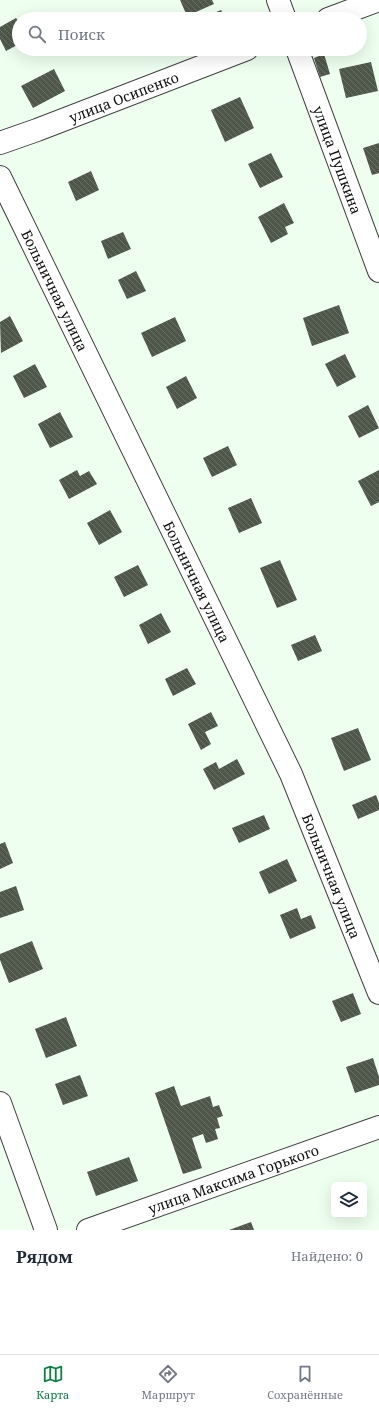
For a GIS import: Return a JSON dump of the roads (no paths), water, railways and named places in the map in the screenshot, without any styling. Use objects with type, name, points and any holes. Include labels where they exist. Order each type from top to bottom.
[{"type":"street","points":[[278,0],[282,12]]},
{"type":"street","points":[[347,12],[379,0]]},
{"type":"street","name":"улица Осипенко","points":[[0,144],[229,56]]},
{"type":"street","name":"улица Пушкина","points":[[300,56],[379,271]]},
{"type":"street","name":"Больничная улица","points":[[0,177],[291,774],[379,993]]},
{"type":"street","points":[[0,1103],[46,1230]]},
{"type":"street","name":"улица Максима Горького","points":[[88,1230],[379,1127]]}]
